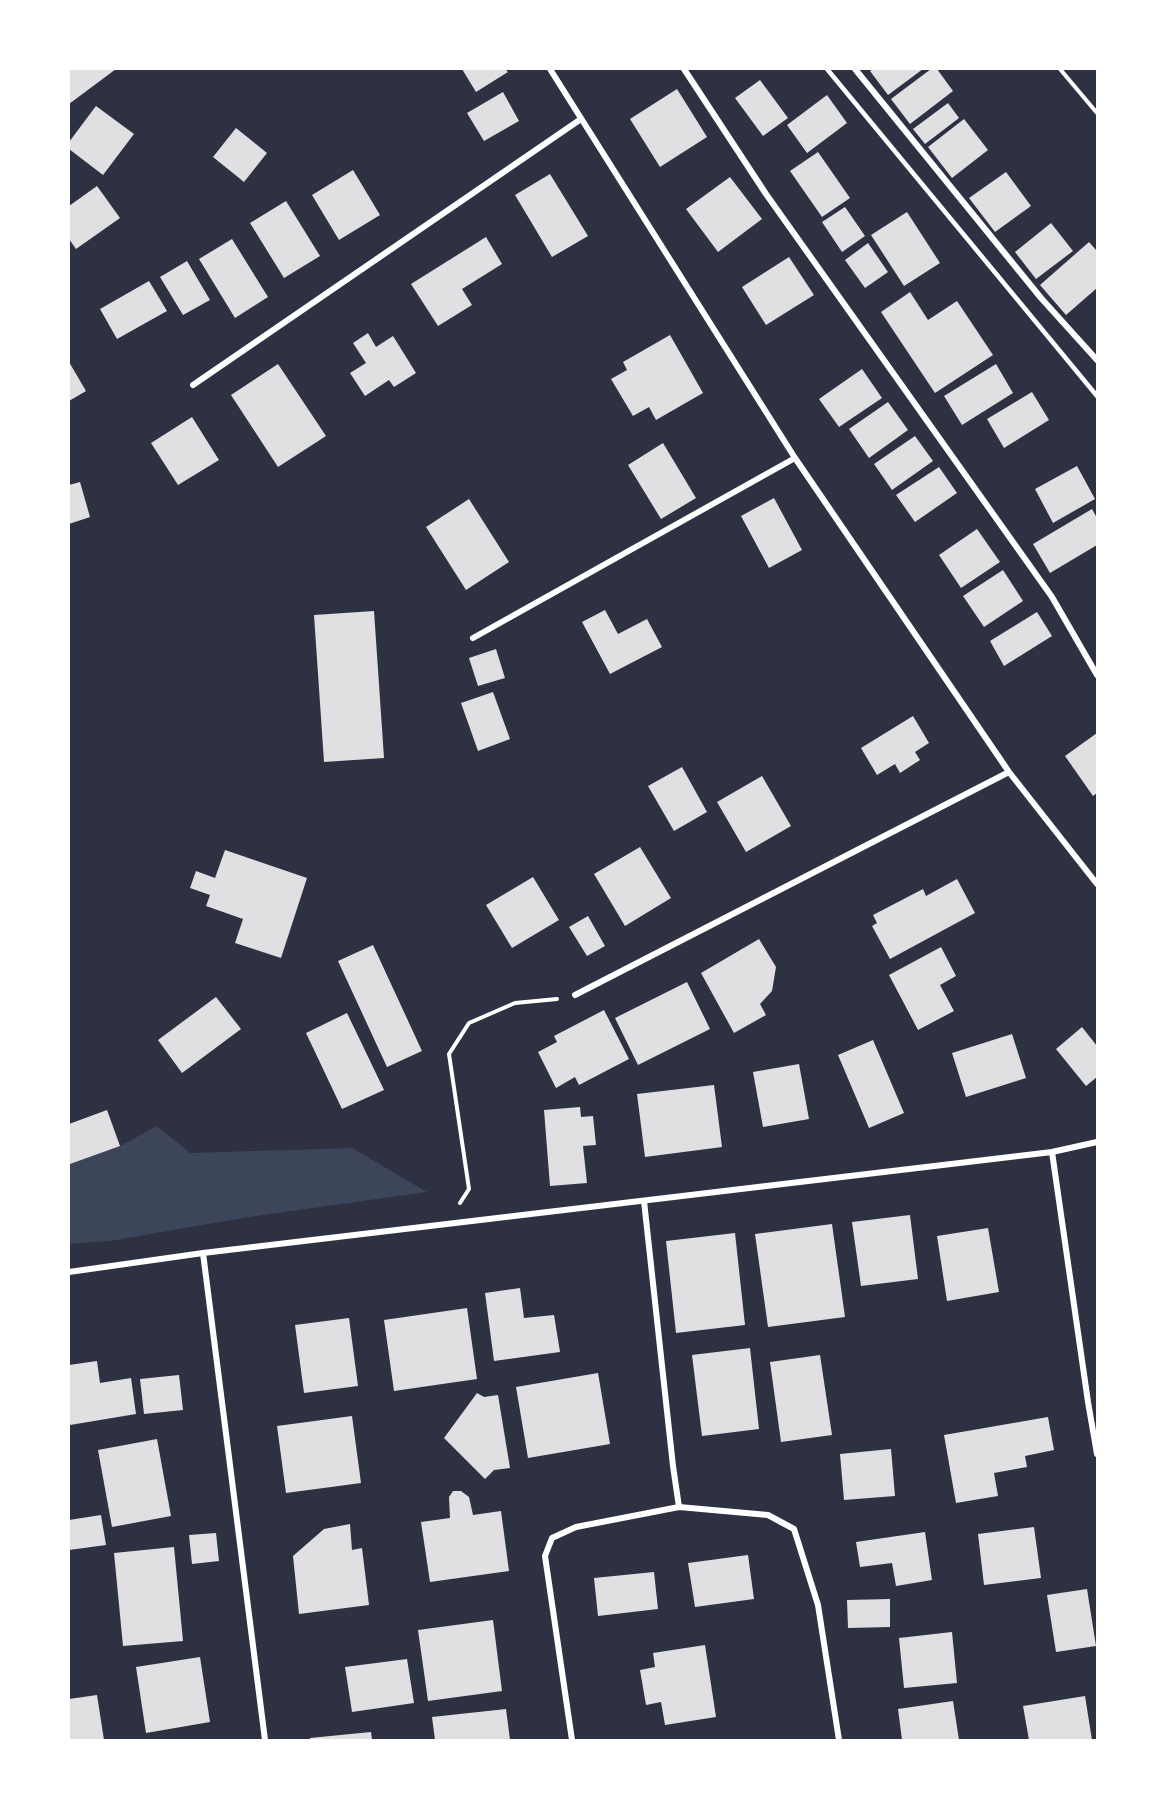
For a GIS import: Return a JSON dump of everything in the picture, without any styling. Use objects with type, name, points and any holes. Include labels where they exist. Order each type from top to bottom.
[{"type":"street","points":[[549,69],[795,458],[1009,772],[1097,884]]},
{"type":"street","points":[[684,69],[766,194],[1052,597],[1097,675]]},
{"type":"street","points":[[855,69],[1041,298],[1097,360]]},
{"type":"street","points":[[193,385],[581,119]]},
{"type":"street","points":[[473,638],[795,458]]},
{"type":"street","points":[[575,995],[1009,772]]},
{"type":"street","points":[[69,1272],[203,1253],[1052,1152],[1097,1142]]},
{"type":"street","points":[[1052,1152],[1097,1454]]},
{"type":"street","points":[[644,1201],[679,1508]]},
{"type":"street","points":[[203,1253],[265,1740]]},
{"type":"street","points":[[572,1740],[545,1556],[552,1538],[576,1527],[679,1508],[768,1515],[794,1529],[818,1605],[839,1740]]},
{"type":"lane","points":[[827,69],[1097,396]]},
{"type":"path","points":[[1060,69],[1097,113]]},
{"type":"path","points":[[446,1224],[469,1189],[449,1054],[468,1023],[515,1004],[543,1002],[575,995]]},
{"type":"shaded area","points":[[157,1126],[190,1153],[352,1148],[427,1192],[249,1217],[110,1241],[69,1244],[69,1164],[120,1146]]},
{"type":"building","points":[[69,69],[116,69],[69,104]]},
{"type":"building","points":[[462,69],[505,69],[508,72],[476,92]]},
{"type":"building","points":[[873,69],[923,69],[888,95],[870,71]]},
{"type":"building","points":[[931,69],[937,69],[953,91],[910,124],[891,99]]},
{"type":"building","points":[[760,80],[788,118],[763,136],[735,98]]},
{"type":"building","points":[[677,89],[707,137],[660,167],[630,119]]},
{"type":"building","points":[[503,92],[519,121],[484,141],[467,113]]},
{"type":"building","points":[[827,95],[847,123],[807,153],[787,125]]},
{"type":"building","points":[[948,103],[959,118],[925,144],[913,129]]},
{"type":"building","points":[[96,106],[134,134],[103,175],[69,149],[69,142]]},
{"type":"building","points":[[964,119],[988,150],[952,178],[928,147]]},
{"type":"building","points":[[236,128],[267,153],[244,182],[213,157]]},
{"type":"building","points":[[818,152],[850,198],[822,217],[790,171]]},
{"type":"building","points":[[353,170],[380,215],[339,240],[312,195]]},
{"type":"building","points":[[1006,172],[1031,206],[995,232],[969,198]]},
{"type":"building","points":[[550,174],[588,236],[552,257],[515,195]]},
{"type":"building","points":[[730,177],[762,219],[718,252],[686,209]]},
{"type":"building","points":[[97,186],[120,218],[76,249],[69,239],[69,206]]},
{"type":"building","points":[[286,201],[320,256],[284,278],[250,223]]},
{"type":"building","points":[[845,207],[865,236],[842,252],[822,222]]},
{"type":"building","points":[[907,212],[940,263],[904,286],[871,235]]},
{"type":"building","points":[[1051,223],[1073,251],[1036,279],[1015,252]]},
{"type":"building","points":[[486,237],[502,264],[462,289],[472,305],[438,326],[411,284]]},
{"type":"building","points":[[232,239],[268,297],[235,318],[199,259]]},
{"type":"building","points":[[1089,242],[1097,251],[1097,288],[1066,315],[1040,285]]},
{"type":"building","points":[[868,243],[888,272],[865,288],[845,260]]},
{"type":"building","points":[[789,257],[814,295],[766,325],[742,287]]},
{"type":"building","points":[[187,261],[210,300],[183,315],[160,277]]},
{"type":"building","points":[[149,281],[167,311],[117,339],[100,309]]},
{"type":"building","points":[[910,292],[928,320],[957,301],[993,355],[935,393],[881,312]]},
{"type":"building","points":[[368,333],[376,347],[393,336],[416,373],[394,387],[389,380],[365,396],[350,373],[366,363],[353,343]]},
{"type":"building","points":[[670,335],[703,393],[656,420],[649,407],[633,416],[611,379],[627,370],[623,362]]},
{"type":"building","points":[[69,362],[86,391],[69,401]]},
{"type":"building","points":[[278,364],[326,436],[278,467],[231,395]]},
{"type":"building","points":[[996,364],[1013,393],[962,425],[944,396]]},
{"type":"building","points":[[862,369],[882,398],[839,427],[819,399]]},
{"type":"building","points":[[1032,392],[1049,420],[1004,448],[987,419]]},
{"type":"building","points":[[888,402],[908,430],[869,458],[849,429]]},
{"type":"building","points":[[192,417],[219,460],[178,485],[151,443]]},
{"type":"building","points":[[915,436],[933,461],[892,490],[874,464]]},
{"type":"building","points":[[663,443],[696,498],[661,519],[628,465]]},
{"type":"building","points":[[1077,466],[1095,499],[1053,523],[1035,489]]},
{"type":"building","points":[[939,467],[957,493],[915,522],[896,495]]},
{"type":"building","points":[[80,482],[90,517],[69,524],[69,485]]},
{"type":"building","points":[[774,498],[802,550],[769,568],[741,516]]},
{"type":"building","points":[[469,499],[509,562],[466,590],[426,527]]},
{"type":"building","points":[[1092,509],[1097,518],[1097,545],[1050,573],[1033,544]]},
{"type":"building","points":[[977,529],[1000,562],[961,588],[939,555]]},
{"type":"building","points":[[1003,570],[1023,601],[984,627],[963,596]]},
{"type":"building","points":[[605,610],[618,634],[647,619],[662,647],[610,674],[582,622]]},
{"type":"building","points":[[374,611],[384,758],[324,762],[314,615]]},
{"type":"building","points":[[1037,612],[1052,636],[1004,666],[990,641]]},
{"type":"building","points":[[496,649],[505,678],[478,686],[469,658]]},
{"type":"building","points":[[493,692],[510,739],[478,751],[461,703]]},
{"type":"building","points":[[913,716],[929,743],[915,752],[920,760],[900,773],[895,764],[877,775],[861,748]]},
{"type":"building","points":[[1097,733],[1097,793],[1093,796],[1065,756]]},
{"type":"building","points":[[682,767],[707,812],[674,831],[648,786]]},
{"type":"building","points":[[762,776],[791,826],[746,852],[717,802]]},
{"type":"building","points":[[640,847],[671,898],[625,926],[594,874]]},
{"type":"building","points":[[225,850],[307,878],[281,958],[235,943],[243,919],[206,906],[210,895],[190,888],[196,871],[215,878]]},
{"type":"building","points":[[533,877],[559,920],[512,948],[486,905]]},
{"type":"building","points":[[957,879],[975,913],[890,959],[872,926],[877,923],[873,915],[923,889],[926,896]]},
{"type":"building","points":[[588,916],[605,946],[587,956],[569,927]]},
{"type":"building","points":[[759,939],[776,967],[772,991],[760,1004],[766,1015],[734,1033],[701,973]]},
{"type":"building","points":[[373,945],[422,1051],[387,1067],[338,961]]},
{"type":"building","points":[[941,947],[956,976],[940,985],[954,1011],[918,1030],[889,975]]},
{"type":"building","points":[[687,982],[710,1029],[638,1065],[615,1018]]},
{"type":"building","points":[[216,997],[241,1029],[182,1073],[158,1040]]},
{"type":"building","points":[[604,1010],[629,1059],[579,1085],[575,1077],[556,1088],[538,1052],[557,1042],[554,1036]]},
{"type":"building","points":[[347,1013],[384,1090],[342,1109],[306,1033]]},
{"type":"building","points":[[1082,1027],[1097,1046],[1097,1077],[1086,1086],[1056,1049]]},
{"type":"building","points":[[1012,1034],[1026,1078],[966,1097],[952,1053]]},
{"type":"building","points":[[873,1040],[904,1113],[869,1128],[838,1055]]},
{"type":"building","points":[[799,1064],[809,1119],[763,1127],[753,1072]]},
{"type":"building","points":[[714,1085],[722,1147],[645,1157],[637,1094]]},
{"type":"building","points":[[580,1107],[581,1117],[593,1116],[596,1145],[583,1146],[587,1183],[550,1186],[544,1110]]},
{"type":"building","points":[[107,1110],[120,1146],[70,1164],[69,1124]]},
{"type":"building","points":[[910,1215],[918,1279],[861,1286],[852,1222]]},
{"type":"building","points":[[832,1224],[845,1317],[768,1327],[755,1234]]},
{"type":"building","points":[[988,1228],[999,1292],[947,1301],[937,1236]]},
{"type":"building","points":[[735,1233],[745,1325],[676,1333],[666,1241]]},
{"type":"building","points":[[520,1288],[524,1318],[554,1315],[560,1352],[494,1361],[485,1293]]},
{"type":"building","points":[[467,1308],[477,1379],[394,1391],[384,1320]]},
{"type":"building","points":[[349,1318],[358,1386],[304,1393],[295,1325]]},
{"type":"building","points":[[750,1348],[759,1429],[702,1436],[692,1355]]},
{"type":"building","points":[[820,1355],[832,1435],[781,1442],[770,1362]]},
{"type":"building","points":[[97,1361],[100,1383],[131,1378],[136,1414],[70,1425],[69,1365]]},
{"type":"building","points":[[598,1373],[610,1444],[528,1458],[516,1387]]},
{"type":"building","points":[[179,1375],[183,1410],[144,1414],[140,1379]]},
{"type":"building","points":[[477,1393],[484,1397],[498,1395],[510,1468],[494,1470],[485,1479],[444,1438]]},
{"type":"building","points":[[352,1416],[361,1483],[286,1493],[277,1426]]},
{"type":"building","points":[[1048,1417],[1054,1450],[1025,1456],[1027,1467],[994,1473],[998,1496],[956,1503],[944,1435]]},
{"type":"building","points":[[157,1439],[171,1516],[112,1527],[98,1450]]},
{"type":"building","points":[[891,1449],[895,1496],[844,1500],[840,1454]]},
{"type":"building","points":[[453,1491],[461,1491],[469,1497],[473,1515],[501,1511],[509,1571],[430,1582],[421,1522],[450,1518],[449,1497]]},
{"type":"building","points":[[101,1515],[106,1545],[69,1550],[69,1520]]},
{"type":"building","points":[[350,1524],[352,1550],[362,1548],[369,1605],[299,1614],[293,1556],[324,1529]]},
{"type":"building","points":[[1034,1527],[1041,1578],[984,1585],[978,1534]]},
{"type":"building","points":[[925,1532],[932,1580],[896,1586],[892,1563],[860,1567],[856,1542]]},
{"type":"building","points":[[216,1533],[219,1561],[192,1564],[189,1535]]},
{"type":"building","points":[[174,1547],[183,1641],[123,1646],[114,1553]]},
{"type":"building","points":[[748,1555],[754,1599],[695,1607],[688,1563]]},
{"type":"building","points":[[654,1572],[658,1609],[598,1616],[594,1578]]},
{"type":"building","points":[[1087,1589],[1096,1646],[1056,1652],[1047,1595]]},
{"type":"building","points":[[890,1599],[890,1627],[848,1628],[847,1600]]},
{"type":"building","points":[[493,1620],[502,1691],[428,1701],[418,1630]]},
{"type":"building","points":[[952,1632],[957,1683],[904,1688],[899,1638]]},
{"type":"building","points":[[705,1645],[716,1717],[665,1725],[661,1702],[646,1705],[640,1670],[655,1667],[653,1653]]},
{"type":"building","points":[[200,1657],[210,1722],[146,1733],[136,1667]]},
{"type":"building","points":[[407,1659],[414,1703],[352,1712],[345,1667]]},
{"type":"building","points":[[97,1695],[104,1740],[69,1740],[69,1699]]},
{"type":"building","points":[[1085,1696],[1092,1740],[1029,1740],[1023,1706]]},
{"type":"building","points":[[953,1701],[959,1740],[902,1740],[898,1709]]},
{"type":"building","points":[[506,1709],[510,1740],[435,1740],[432,1717]]},
{"type":"building","points":[[371,1732],[372,1740],[310,1740],[310,1738]]}]
